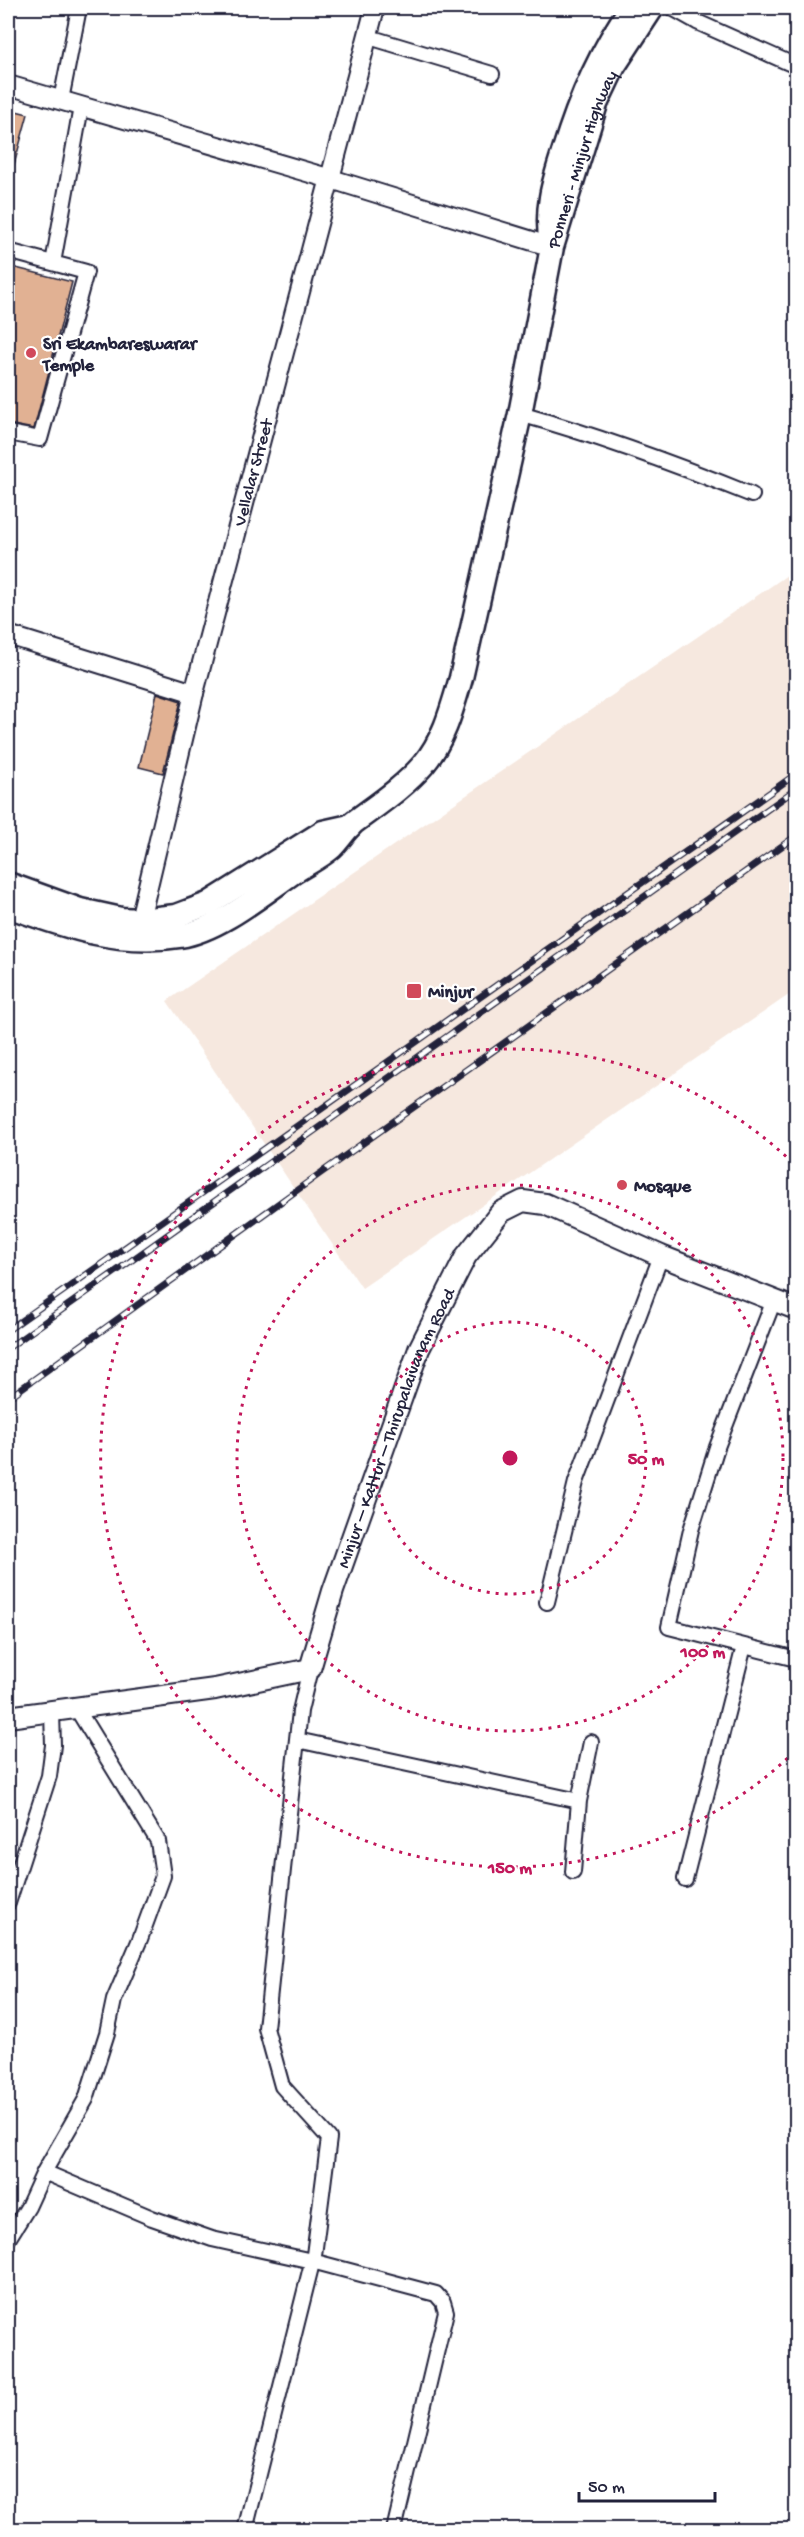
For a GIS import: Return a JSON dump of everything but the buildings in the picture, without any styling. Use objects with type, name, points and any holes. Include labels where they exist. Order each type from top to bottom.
[{"type":"main road","name":"Ponneri - Minjur Highway","points":[[552,247],[548,212],[553,185],[571,125],[591,74],[631,8]]},
{"type":"main road","name":"Ponneri - Minjur Highway","points":[[552,247],[596,104],[620,56],[652,8]]},
{"type":"main road","points":[[8,906],[79,931],[138,930],[183,936],[204,929],[331,848],[350,826],[406,782],[424,764],[438,744],[451,714],[484,579],[520,414],[552,247]]},
{"type":"main road","points":[[8,884],[138,930]]},
{"type":"main road","name":"Minjur – Kattur – Thirupalaivanam Road","points":[[310,1669],[333,1591],[418,1348],[466,1256],[501,1212],[523,1202],[545,1204],[662,1256],[796,1309]]},
{"type":"main road","points":[[8,1718],[215,1689],[310,1669]]},
{"type":"street","points":[[61,100],[79,8]]},
{"type":"street","name":"Vellalar Street","points":[[138,930],[194,693],[375,8]]},
{"type":"street","points":[[672,8],[697,22],[796,66]]},
{"type":"street","points":[[369,37],[492,75]]},
{"type":"street","points":[[8,85],[331,179],[552,247]]},
{"type":"street","points":[[53,263],[81,107]]},
{"type":"street","points":[[8,251],[86,272],[40,439],[8,433]]},
{"type":"street","points":[[520,414],[601,437],[669,461],[752,495]]},
{"type":"street","points":[[8,635],[194,693]]},
{"type":"street","points":[[547,1602],[576,1482],[662,1256]]},
{"type":"street","points":[[774,1300],[717,1447],[691,1530],[669,1627],[796,1659]]},
{"type":"street","points":[[685,1879],[744,1646]]},
{"type":"street","points":[[245,2529],[312,2261],[329,2138],[282,2086],[266,2028],[297,1740],[310,1669]]},
{"type":"street","points":[[8,2239],[28,2207],[86,2099],[114,2000],[144,1930],[163,1876],[158,1841],[77,1709]]},
{"type":"street","points":[[8,1903],[49,1776],[53,1745],[52,1713]]},
{"type":"street","points":[[297,1740],[579,1801]]},
{"type":"street","points":[[573,1872],[579,1801],[591,1742]]},
{"type":"street","points":[[45,2172],[94,2195],[212,2239],[312,2261],[436,2294],[443,2302],[446,2312],[394,2529]]},
{"type":"shaded area","points":[[796,569],[796,990],[362,1288],[167,1001]]},
{"type":"railway","points":[[8,1330],[796,774]]},
{"type":"railway","points":[[8,1348],[796,789]]},
{"type":"railway","points":[[8,1398],[796,836]]},
{"type":"place","name":"Sri Ekambareswarar Temple","points":[[31,353]]},
{"type":"place","name":"Minjur","points":[[414,991]]},
{"type":"place","name":"Mosque","points":[[622,1185]]}]
